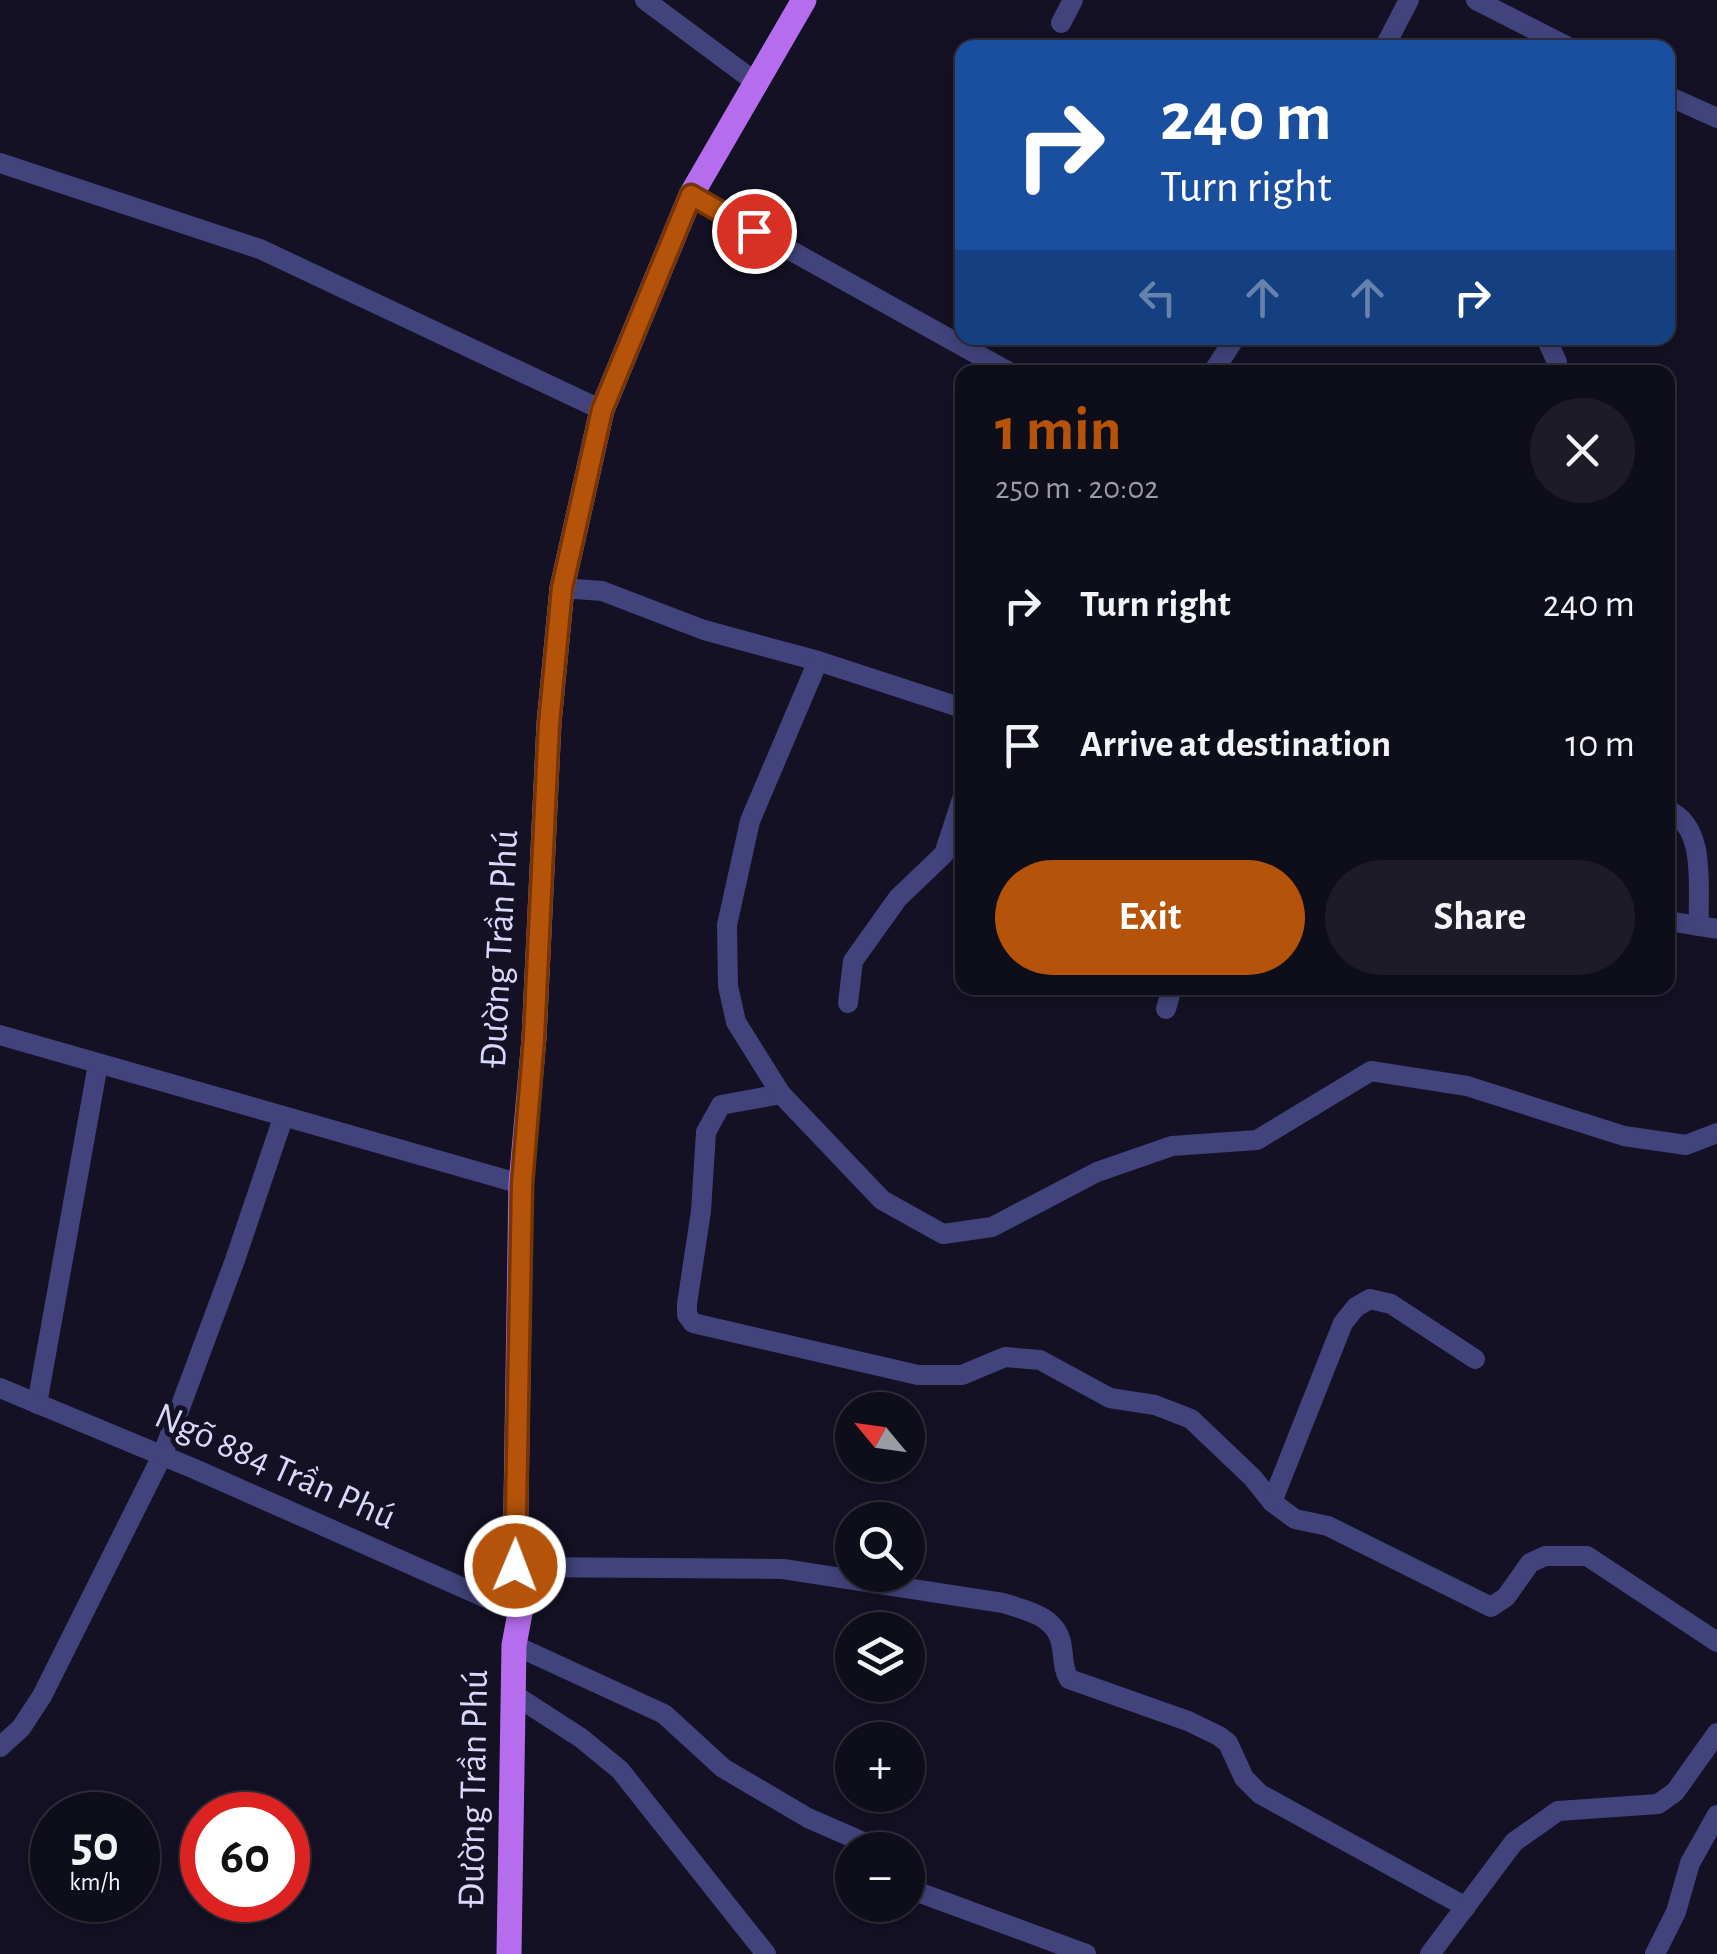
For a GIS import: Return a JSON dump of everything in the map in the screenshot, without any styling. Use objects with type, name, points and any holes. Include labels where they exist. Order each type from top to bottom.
[{"type":"main road","name":"Đường Trần Phú","points":[[510,1954],[514,1646],[520,1613],[515,1566],[522,1184],[534,1038],[549,724],[562,588],[602,410],[691,195],[804,0]]},
{"type":"street","points":[[645,0],[758,84]]},
{"type":"street","points":[[1061,23],[1074,0]]},
{"type":"street","points":[[1388,40],[1409,0]]},
{"type":"street","points":[[1476,0],[1554,40]]},
{"type":"street","points":[[1675,99],[1717,118]]},
{"type":"street","points":[[0,163],[260,248],[602,410]]},
{"type":"street","points":[[691,195],[955,342]]},
{"type":"street","points":[[960,345],[996,365]]},
{"type":"street","points":[[562,588],[602,590],[704,630],[818,661],[955,706]]},
{"type":"street","points":[[818,661],[750,821],[726,926],[728,986],[736,1022],[781,1094],[882,1200],[943,1234],[992,1227],[1097,1172],[1172,1146],[1257,1140],[1371,1071],[1467,1086],[1624,1136],[1686,1145],[1717,1133]]},
{"type":"street","points":[[1675,814],[1691,829],[1708,928],[1675,921]]},
{"type":"street","points":[[848,1003],[853,961],[898,898],[944,854],[955,820]]},
{"type":"street","points":[[1166,1009],[1170,995]]},
{"type":"street","points":[[0,1035],[522,1184]]},
{"type":"street","points":[[37,1404],[98,1064]]},
{"type":"street","points":[[781,1094],[721,1105],[706,1132],[701,1211],[686,1304],[689,1320],[918,1375],[962,1374],[1006,1357],[1040,1360],[1110,1398],[1154,1405],[1190,1418],[1253,1478],[1272,1502],[1295,1520],[1328,1526],[1491,1607],[1506,1598],[1530,1563],[1546,1556],[1587,1556],[1717,1642]]},
{"type":"street","points":[[0,1747],[21,1728],[42,1696],[162,1456],[236,1260],[283,1118]]},
{"type":"street","points":[[1272,1502],[1319,1377],[1344,1323],[1356,1308],[1370,1299],[1391,1304],[1476,1359]]},
{"type":"street","name":"Ngõ 884 Trần Phú","points":[[0,1388],[520,1613]]},
{"type":"street","points":[[515,1566],[783,1570],[1003,1603],[1036,1613],[1056,1628],[1069,1679],[1220,1736],[1228,1743],[1244,1778],[1260,1794],[1466,1908]]},
{"type":"street","points":[[514,1646],[664,1714],[724,1768],[808,1818],[840,1832]]},
{"type":"street","points":[[513,1694],[582,1738],[620,1770],[766,1954]]},
{"type":"street","points":[[1430,1954],[1514,1842],[1558,1811],[1658,1804],[1675,1792],[1717,1733]]},
{"type":"street","points":[[1655,1954],[1676,1912],[1690,1862],[1717,1816]]},
{"type":"street","points":[[925,1894],[1086,1954]]},
{"type":"route","points":[[515,1566],[522,1184],[534,1038],[549,724],[562,588],[602,410],[691,195],[754,231]]}]
